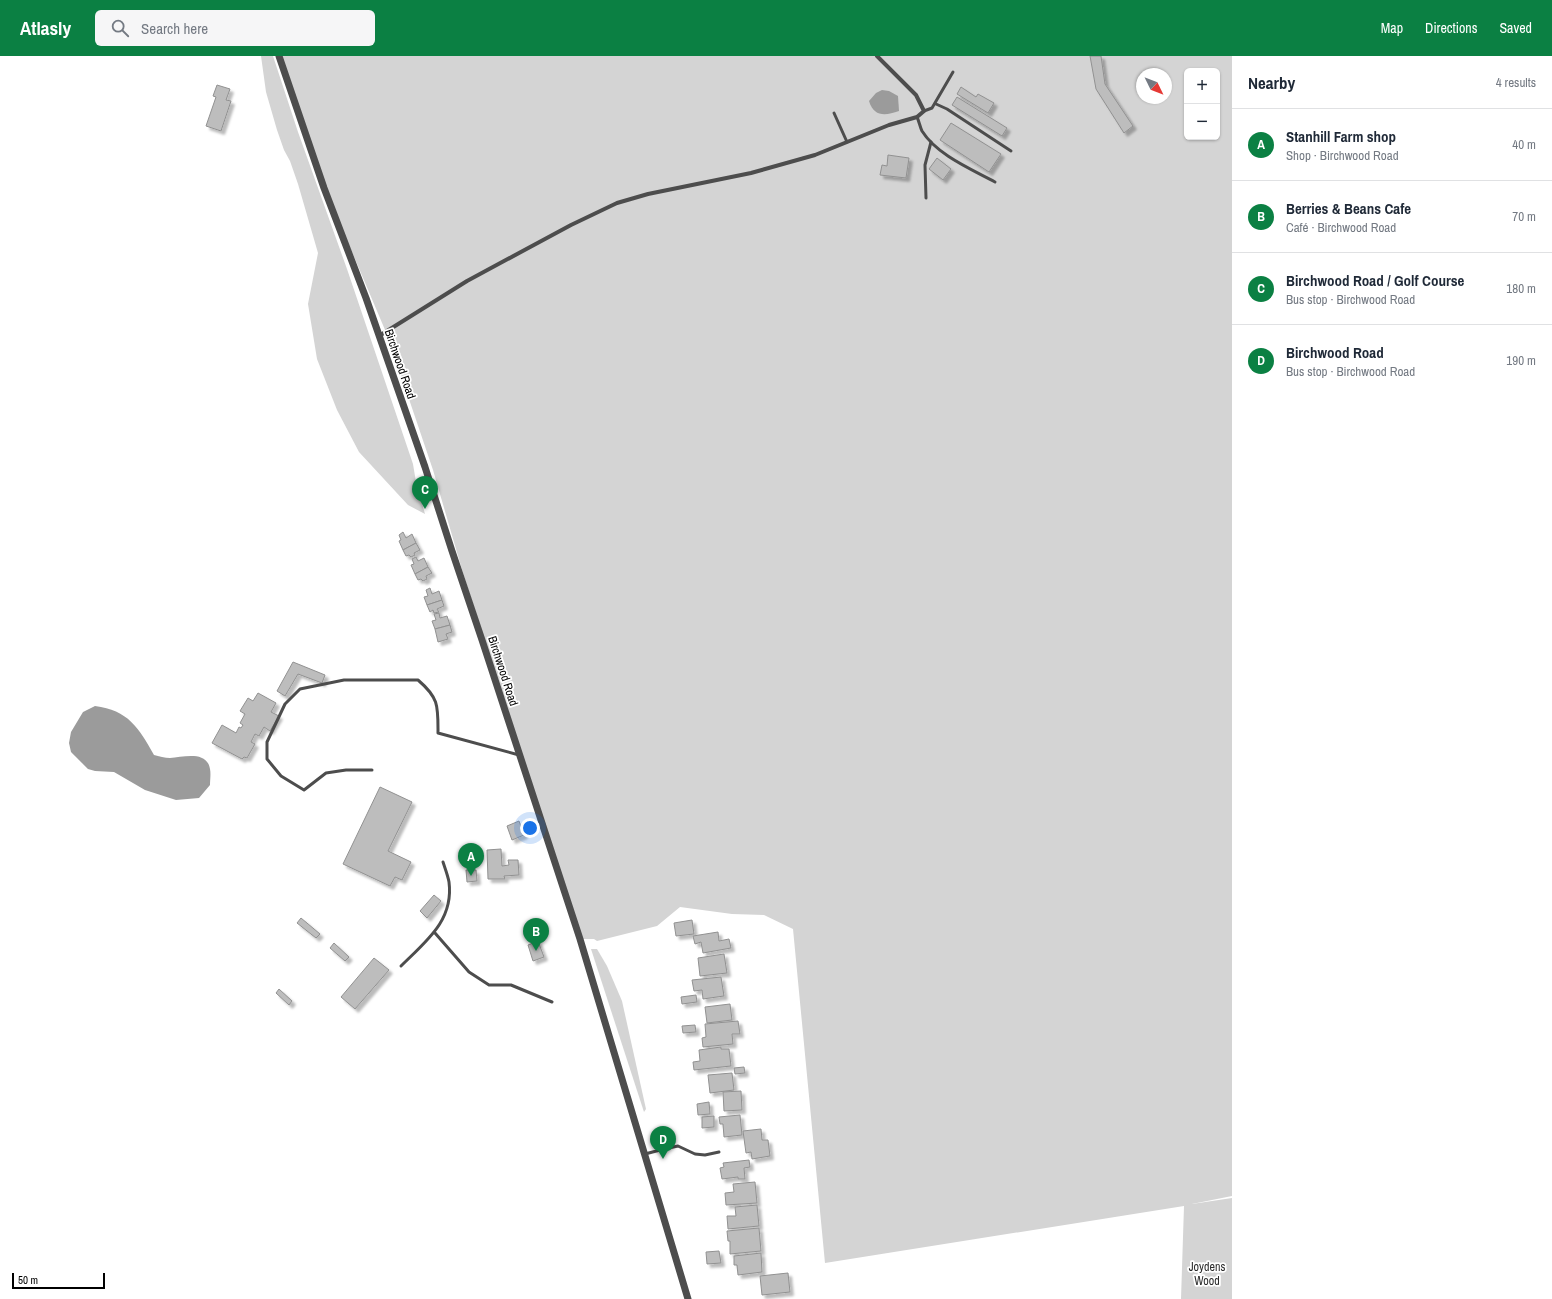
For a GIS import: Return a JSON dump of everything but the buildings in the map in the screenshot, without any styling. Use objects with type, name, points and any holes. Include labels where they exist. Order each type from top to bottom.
[{"type":"street","name":"Birchwood Road","points":[[279,56],[324,188],[379,336],[425,467],[580,939],[688,1299]]},
{"type":"street","points":[[379,336],[466,281],[570,225],[618,203],[661,191],[751,173],[816,155],[889,125],[917,116],[924,111],[916,95],[876,56]]},
{"type":"lane","points":[[924,111],[932,108],[936,104],[953,72]]},
{"type":"lane","points":[[936,104],[947,109],[1012,151]]},
{"type":"lane","points":[[834,113],[847,142]]},
{"type":"lane","points":[[917,116],[922,130],[931,142],[943,153],[995,182]]},
{"type":"lane","points":[[926,198],[925,165],[931,142]]},
{"type":"lane","points":[[372,770],[346,770],[326,773],[304,790],[281,776],[267,759],[266,742],[285,704],[300,688],[344,680],[418,680],[430,690],[438,707],[438,733],[519,755]]},
{"type":"lane","points":[[400,966],[435,933],[443,920],[449,904],[449,883],[444,862]]},
{"type":"lane","points":[[435,933],[469,972],[489,985],[511,984],[552,1002]]},
{"type":"lane","points":[[645,1154],[678,1146],[695,1154],[705,1155],[719,1152]]},
{"type":"green space","points":[[261,56],[273,56],[413,464],[416,482],[425,514],[408,505],[359,452],[337,410],[317,359],[308,304],[318,253],[298,184],[277,130],[266,92]]},
{"type":"green space","name":"Joydens Wood","points":[[279,56],[1232,56],[1232,1196],[1192,1204],[1232,1198],[1232,1299],[1181,1299],[1184,1206],[825,1263],[793,929],[764,915],[732,914],[680,907],[657,926],[597,941],[594,939],[581,939],[463,573],[433,470],[388,337],[325,188]]},
{"type":"green space","points":[[591,949],[597,949],[607,966],[622,1001],[646,1109],[644,1112]]},
{"type":"shaded area","points":[[882,90],[889,91],[898,96],[899,111],[889,114],[881,114],[874,110],[869,101],[876,93]]},
{"type":"shaded area","points":[[95,706],[106,708],[124,716],[137,729],[154,755],[170,758],[194,756],[204,759],[208,763],[210,769],[210,785],[199,798],[176,800],[145,790],[114,772],[88,769],[71,752],[69,743],[71,732],[83,712]]},
{"type":"place","name":"Birchwood Road / Golf Course","points":[[425,509]]},
{"type":"place","name":"Stanhill Farm shop","points":[[471,876]]},
{"type":"place","name":"Berries & Beans Cafe","points":[[536,951]]},
{"type":"place","name":"Birchwood Road","points":[[663,1159]]}]
